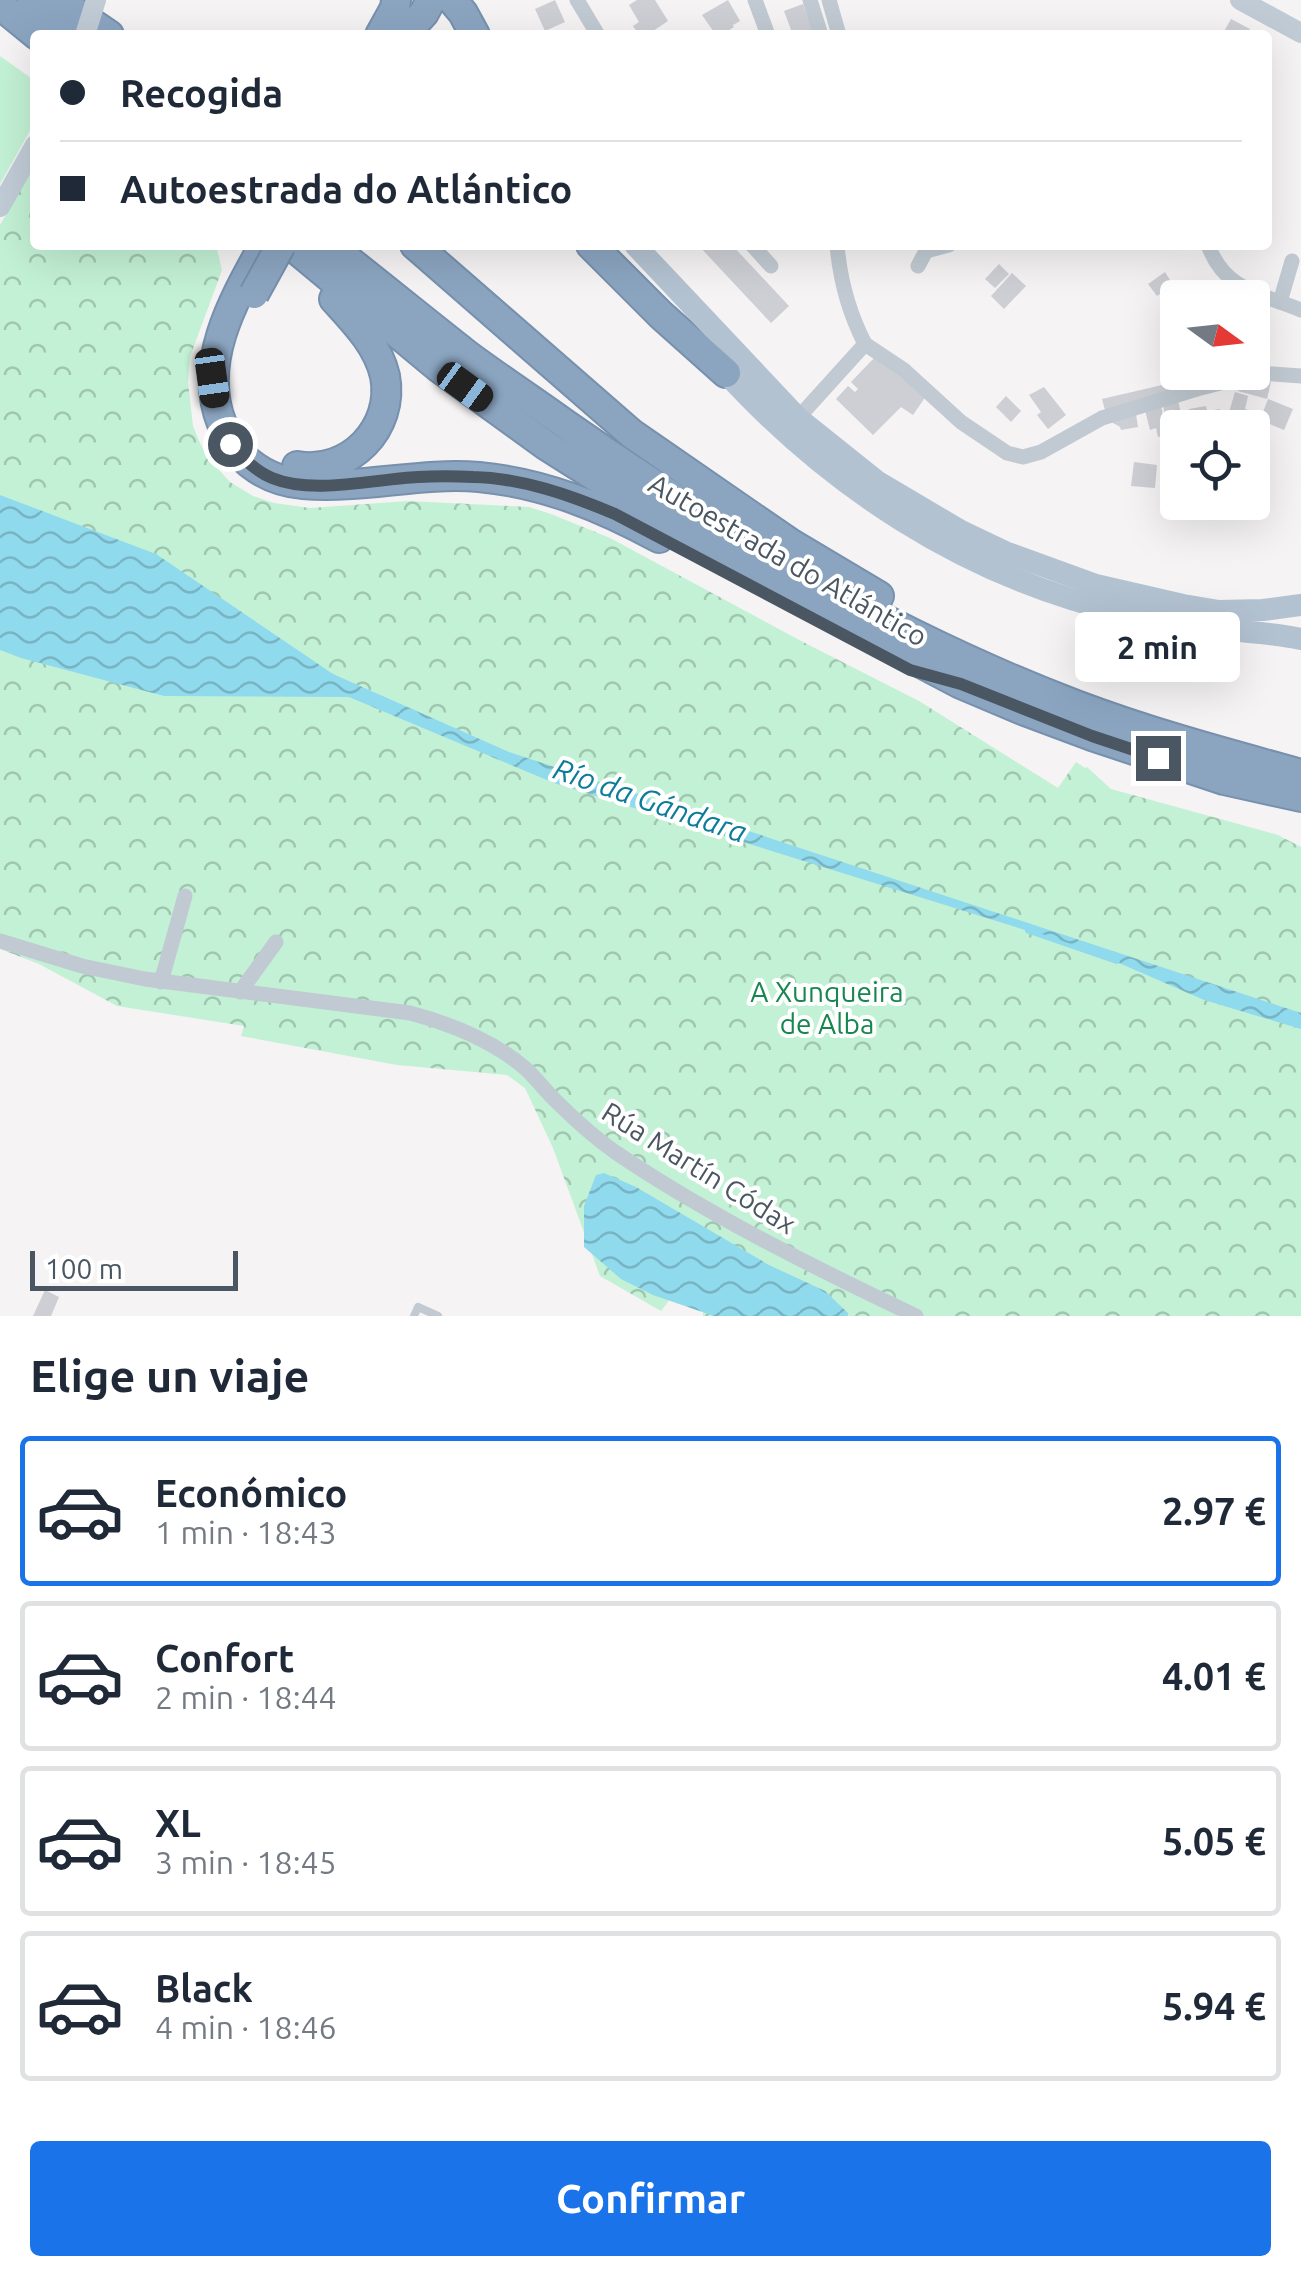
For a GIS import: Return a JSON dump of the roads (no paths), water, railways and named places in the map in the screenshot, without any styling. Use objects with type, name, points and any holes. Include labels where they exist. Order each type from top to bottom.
[{"type":"highway","points":[[32,0],[68,30]]},
{"type":"highway","points":[[58,0],[102,30]]},
{"type":"highway","points":[[400,11],[424,13],[431,0]]},
{"type":"highway","points":[[452,0],[472,30]]},
{"type":"highway","points":[[0,5],[31,30]]},
{"type":"highway","points":[[262,250],[231,360],[231,408],[246,434],[273,458],[304,468],[336,464],[368,441],[381,419],[385,377],[375,350],[358,324],[324,288],[278,250]]},
{"type":"highway","points":[[277,250],[248,290],[218,347],[212,378],[217,411],[230,444],[246,461],[272,478],[301,484],[364,484],[416,477],[476,477],[546,489],[615,514],[910,670],[961,684]]},
{"type":"highway","name":"Autoestrada do Atlántico","points":[[297,250],[438,367],[547,446],[740,568],[961,684],[1092,736],[1224,780],[1301,797]]},
{"type":"highway","name":"Autoestrada do Atlántico","points":[[335,250],[468,355],[637,474],[851,602],[1044,693],[1179,741],[1301,774]]},
{"type":"highway","points":[[421,250],[632,434],[790,544],[1044,693]]},
{"type":"highway","points":[[597,250],[726,373]]},
{"type":"main road","points":[[87,30],[96,0]]},
{"type":"main road","points":[[440,0],[458,30]]},
{"type":"main road","points":[[463,0],[480,30]]},
{"type":"main road","points":[[1240,0],[1301,33]]},
{"type":"main road","points":[[0,207],[30,154]]},
{"type":"main road","points":[[615,250],[778,426],[842,481],[960,555],[1009,577],[1125,614],[1197,628],[1301,638]]},
{"type":"main road","points":[[641,250],[798,418],[878,482],[960,531],[1096,586],[1220,611],[1301,604]]},
{"type":"street","points":[[577,0],[595,30]]},
{"type":"street","points":[[810,0],[820,30]]},
{"type":"street","points":[[829,0],[838,30]]},
{"type":"street","points":[[761,2],[767,30]]},
{"type":"street","points":[[757,250],[772,266]]},
{"type":"street","points":[[837,250],[851,316],[865,344],[904,370],[961,422],[1007,453],[1023,457],[1041,452],[1102,418],[1258,373],[1301,376]]},
{"type":"street","points":[[918,266],[930,250]]},
{"type":"street","points":[[1209,250],[1240,288],[1301,310]]},
{"type":"street","points":[[1280,302],[1292,261]]},
{"type":"street","points":[[798,418],[865,344]]},
{"type":"street","points":[[161,982],[185,896]]},
{"type":"street","name":"Rúa Martín Códax","points":[[0,940],[82,966],[161,982],[410,1013],[469,1033],[512,1058],[586,1129],[657,1179],[796,1258],[916,1316]]},
{"type":"street","points":[[240,992],[276,942]]},
{"type":"lane","points":[[414,1316],[418,1307],[438,1316]]},
{"type":"water","points":[[0,495],[156,554],[333,674],[509,752],[1301,1013],[1301,1029],[1204,1000],[1119,963],[1025,930],[554,783],[349,697],[164,696],[0,650]]},
{"type":"water","points":[[604,1173],[636,1187],[769,1265],[825,1291],[848,1316],[714,1316],[653,1295],[621,1279],[584,1247],[584,1206],[596,1175]]},
{"type":"waterway","name":"Río da Gándara","points":[[1027,931],[1117,962]]},
{"type":"park label","name":"A Xunqueira de Alba","points":[[827,1008]]}]
